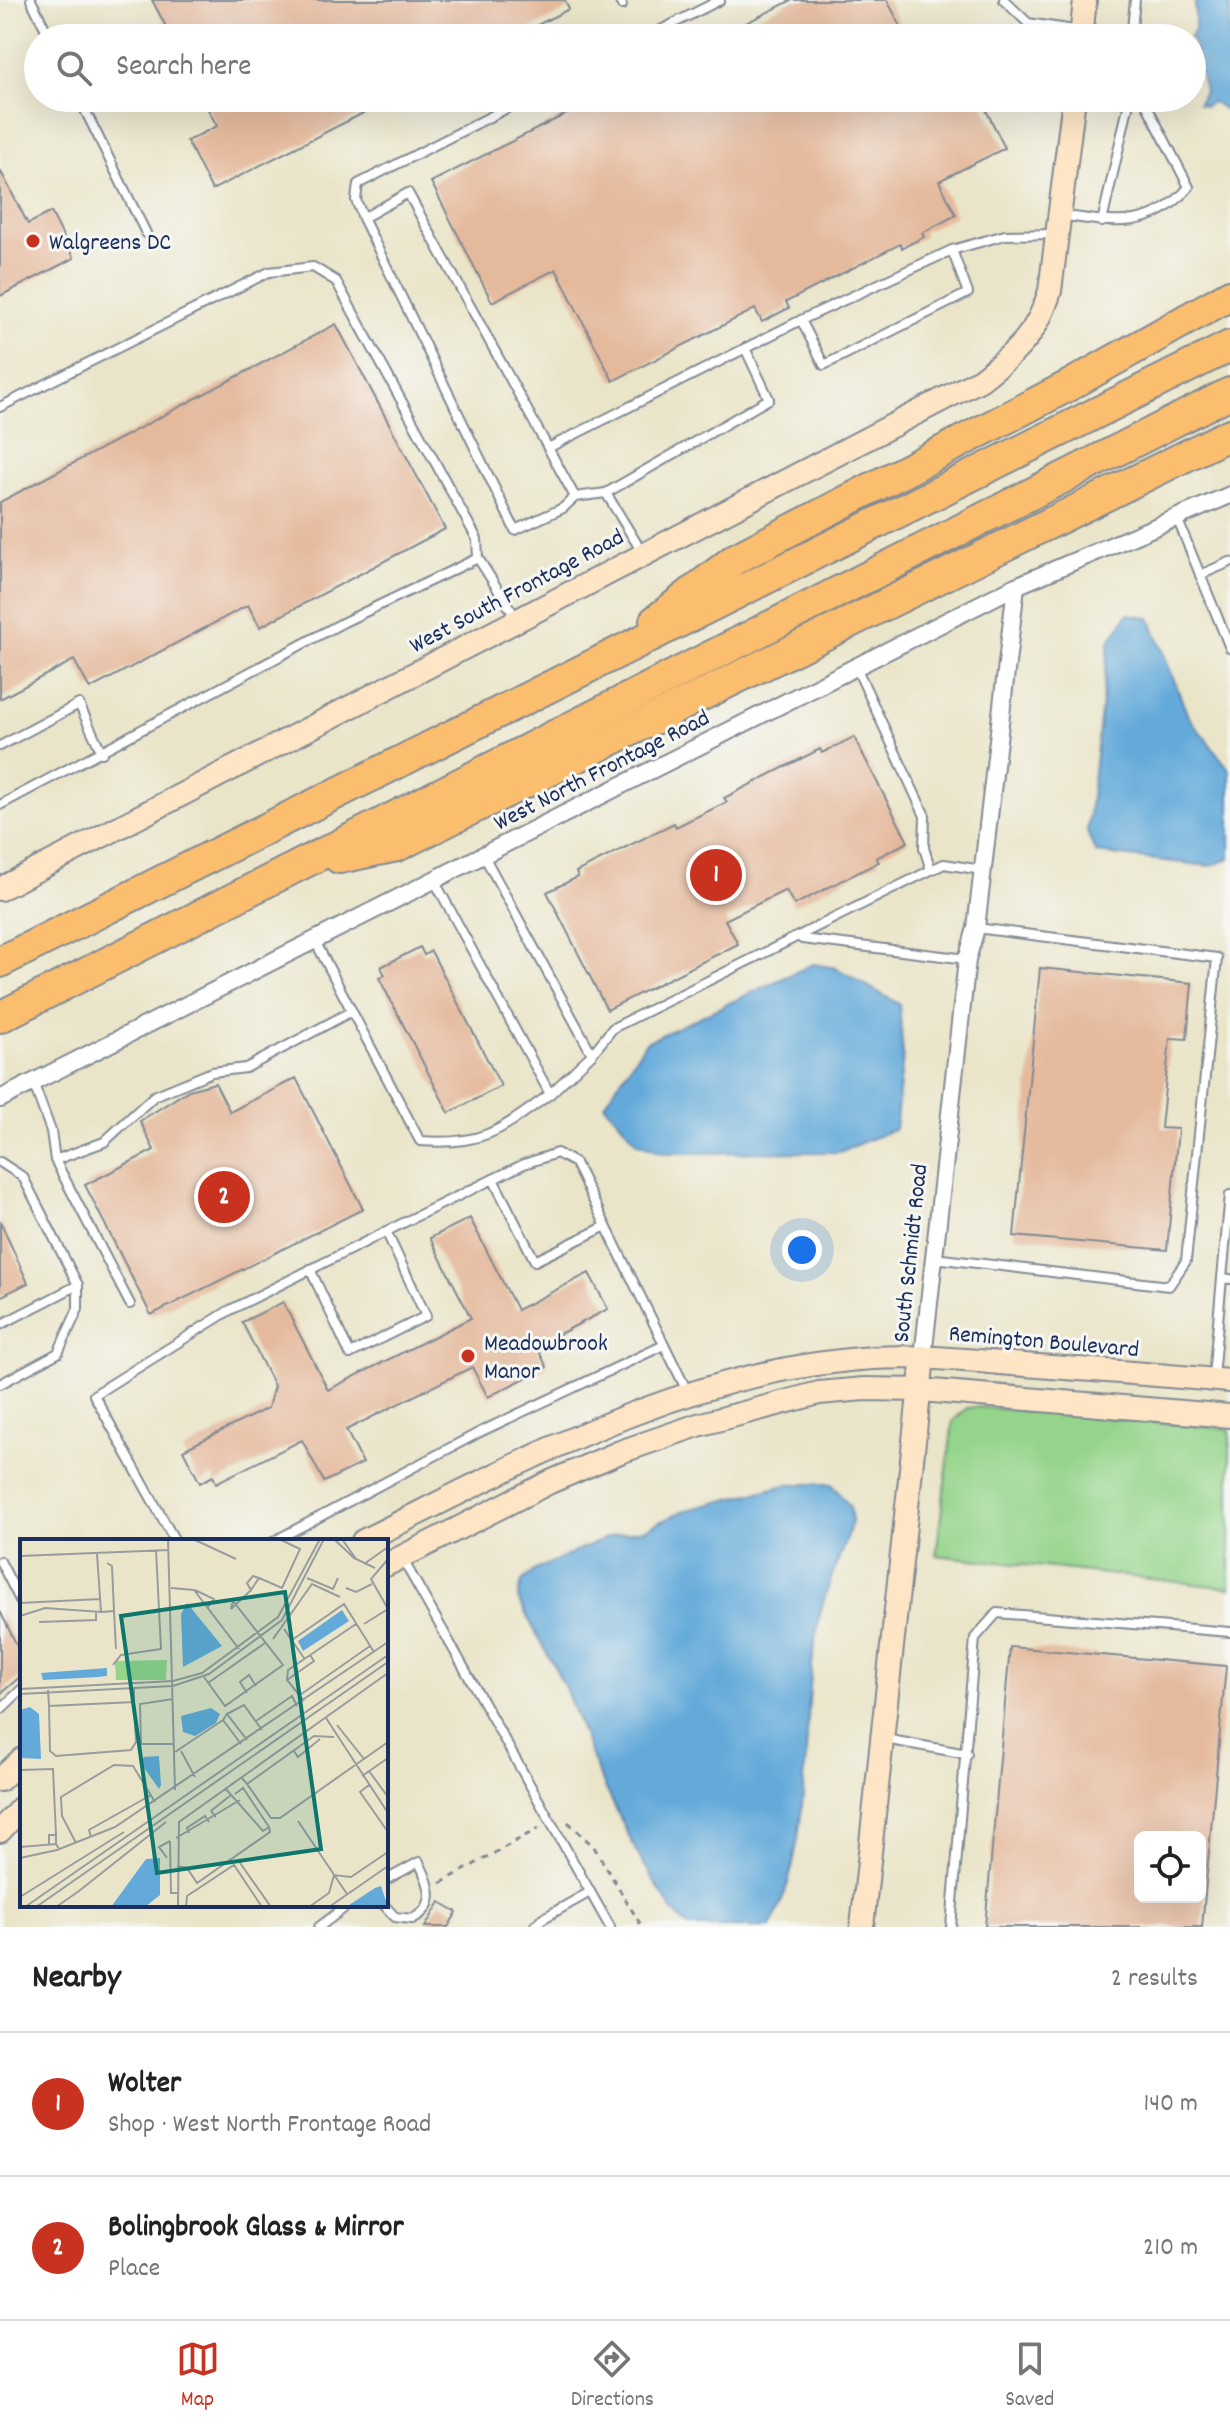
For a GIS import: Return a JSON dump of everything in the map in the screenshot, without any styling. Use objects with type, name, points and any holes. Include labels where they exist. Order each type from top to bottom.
[{"type":"highway","points":[[601,663],[735,559],[1070,385],[1230,295]]},
{"type":"highway","points":[[0,962],[1230,346]]},
{"type":"highway","points":[[0,1017],[1230,393]]},
{"type":"highway","points":[[298,867],[397,846],[1230,434]]},
{"type":"street","points":[[1082,24],[1085,0]]},
{"type":"street","points":[[1059,224],[1072,112]]},
{"type":"street","name":"West South Frontage Road","points":[[0,889],[980,380],[1022,347],[1041,320],[1050,291],[1059,224]]},
{"type":"street","name":"West North Frontage Road","points":[[0,1099],[1016,586],[1230,495]]},
{"type":"street","name":"South Schmidt Road","points":[[862,1927],[967,960],[976,928],[1016,586]]},
{"type":"street","name":"Remington Boulevard","points":[[367,1539],[573,1436],[688,1393],[750,1376],[835,1362],[923,1357],[1222,1380]]},
{"type":"street","points":[[394,1561],[550,1482],[698,1425],[819,1393],[864,1389],[921,1390],[1230,1416]]},
{"type":"street","points":[[0,1780],[20,1761]]},
{"type":"street","points":[[0,1831],[20,1809]]},
{"type":"lane","points":[[31,0],[43,24]]},
{"type":"lane","points":[[673,24],[720,0]]},
{"type":"lane","points":[[1004,0],[1032,24]]},
{"type":"lane","points":[[1132,24],[1135,0]]},
{"type":"lane","points":[[86,112],[146,233]]},
{"type":"lane","points":[[499,112],[358,184],[356,200],[515,530],[563,508],[575,497],[606,493],[769,399],[745,348]]},
{"type":"lane","points":[[1102,222],[1127,112]]},
{"type":"lane","points":[[548,448],[801,320],[952,250],[1059,224],[1138,222],[1175,204],[1189,187],[1150,112]]},
{"type":"lane","points":[[363,218],[408,193],[575,497]]},
{"type":"lane","points":[[801,320],[824,365],[968,293],[952,250]]},
{"type":"lane","points":[[0,407],[269,272],[313,267],[336,281],[477,539],[478,558],[516,619]]},
{"type":"lane","points":[[606,493],[643,553]]},
{"type":"lane","points":[[1177,518],[1230,648]]},
{"type":"lane","points":[[0,805],[344,622],[478,558]]},
{"type":"lane","points":[[1200,575],[1230,562]]},
{"type":"lane","points":[[856,667],[925,816],[924,848],[931,870]]},
{"type":"lane","points":[[0,746],[79,704],[102,753]]},
{"type":"lane","points":[[483,855],[592,1054]]},
{"type":"lane","points":[[315,940],[420,1141],[452,1143],[481,1139],[550,1094],[592,1054],[613,1028],[944,864],[982,870]]},
{"type":"lane","points":[[434,880],[550,1094]]},
{"type":"lane","points":[[934,1258],[1169,1286],[1186,1261],[1217,958],[976,928]]},
{"type":"lane","points":[[800,938],[967,960]]},
{"type":"lane","points":[[55,1160],[104,1142],[154,1096],[212,1072],[246,1068],[352,1011]]},
{"type":"lane","points":[[33,1082],[51,1131],[55,1160],[130,1304]]},
{"type":"lane","points":[[174,1539],[94,1395],[230,1310],[493,1179],[557,1153],[575,1163],[688,1393]]},
{"type":"lane","points":[[0,1162],[23,1177],[78,1285],[78,1309],[58,1353],[0,1384]]},
{"type":"lane","points":[[493,1179],[535,1261],[606,1226]]},
{"type":"lane","points":[[1222,1380],[1230,1195]]},
{"type":"lane","points":[[310,1269],[350,1354],[426,1316],[386,1231]]},
{"type":"lane","points":[[0,1325],[78,1285]]},
{"type":"lane","points":[[278,1539],[482,1431],[664,1345]]},
{"type":"lane","points":[[394,1561],[610,1927]]},
{"type":"lane","points":[[1,1567],[20,1600]]},
{"type":"lane","points":[[951,1927],[975,1638],[997,1613],[1230,1632]]},
{"type":"lane","points":[[0,1710],[20,1691]]},
{"type":"lane","points":[[883,1738],[967,1754]]},
{"type":"lane","points":[[386,1907],[395,1917],[412,1919],[430,1902],[430,1885],[419,1862],[388,1879]]},
{"type":"lane","points":[[534,1927],[542,1919],[590,1892]]},
{"type":"lane","points":[[319,1927],[345,1907]]},
{"type":"path","points":[[430,1885],[441,1883],[550,1821],[564,1819],[594,1847],[642,1927]]},
{"type":"green space","points":[[967,1408],[1230,1429],[1230,1588],[936,1555],[953,1421]]},
{"type":"water","points":[[1195,0],[1230,0],[1230,112],[1212,102],[1206,105],[1206,24],[1195,24]]},
{"type":"water","points":[[1128,614],[1150,618],[1188,716],[1230,770],[1230,859],[1209,866],[1096,853],[1087,832],[1109,642]]},
{"type":"water","points":[[813,964],[836,968],[899,1004],[903,1056],[895,1129],[839,1152],[665,1153],[638,1143],[604,1104],[646,1042]]},
{"type":"water","points":[[790,1484],[832,1484],[850,1507],[852,1522],[820,1614],[795,1854],[785,1892],[770,1927],[688,1927],[671,1909],[636,1851],[595,1766],[564,1685],[518,1599],[522,1581],[535,1570],[613,1535],[645,1529],[683,1511]]},
{"type":"building","points":[[152,0],[565,0],[569,9],[540,24],[165,24]]},
{"type":"building","points":[[792,0],[887,0],[900,24],[744,24]]},
{"type":"building","points":[[210,112],[365,112],[212,190],[187,141],[217,126]]},
{"type":"building","points":[[570,112],[987,112],[1005,148],[939,181],[956,215],[922,233],[924,237],[902,248],[900,244],[786,302],[789,308],[762,322],[755,309],[613,381],[556,269],[492,302],[431,182]]},
{"type":"building","name":"Walgreens DC","points":[[0,170],[28,224],[51,212],[74,258],[0,296]]},
{"type":"building","points":[[336,324],[445,529],[260,627],[248,605],[90,689],[74,660],[0,699],[0,502]]},
{"type":"building","points":[[854,737],[908,842],[876,858],[879,862],[794,905],[786,890],[725,920],[738,944],[607,1010],[547,892],[578,877],[576,872],[674,823],[676,827],[727,802],[724,798],[820,749],[822,753]]},
{"type":"building","points":[[420,947],[424,955],[431,951],[501,1086],[449,1113],[379,978],[385,975],[381,967]]},
{"type":"building","points":[[1040,968],[1192,983],[1187,1039],[1170,1038],[1161,1128],[1178,1129],[1167,1250],[1014,1236]]},
{"type":"building","points":[[296,1078],[363,1209],[151,1315],[85,1185],[154,1150],[140,1121],[189,1090],[215,1083],[230,1112]]},
{"type":"building","name":"Meadowbrook Manor","points":[[470,1218],[517,1310],[589,1273],[608,1309],[536,1346],[547,1367],[488,1397],[472,1367],[346,1430],[363,1463],[324,1482],[302,1440],[216,1483],[213,1476],[200,1483],[183,1450],[268,1408],[274,1386],[242,1322],[283,1302],[328,1390],[471,1318],[430,1238]]},
{"type":"building","points":[[0,1221],[28,1283],[0,1297]]},
{"type":"building","points":[[0,1611],[20,1652],[20,1677],[0,1694]]},
{"type":"building","points":[[1010,1647],[1226,1666],[1206,1884],[1206,1831],[1134,1831],[1134,1903],[1204,1903],[1202,1927],[985,1927]]},
{"type":"building","points":[[440,1902],[457,1912],[448,1927],[425,1927]]},
{"type":"place","name":"Walgreens DC","points":[[33,241]]},
{"type":"place","name":"Wolter","points":[[716,875]]},
{"type":"place","name":"Bolingbrook Glass & Mirror","points":[[224,1197]]},
{"type":"place","name":"Meadowbrook Manor","points":[[468,1356]]}]
